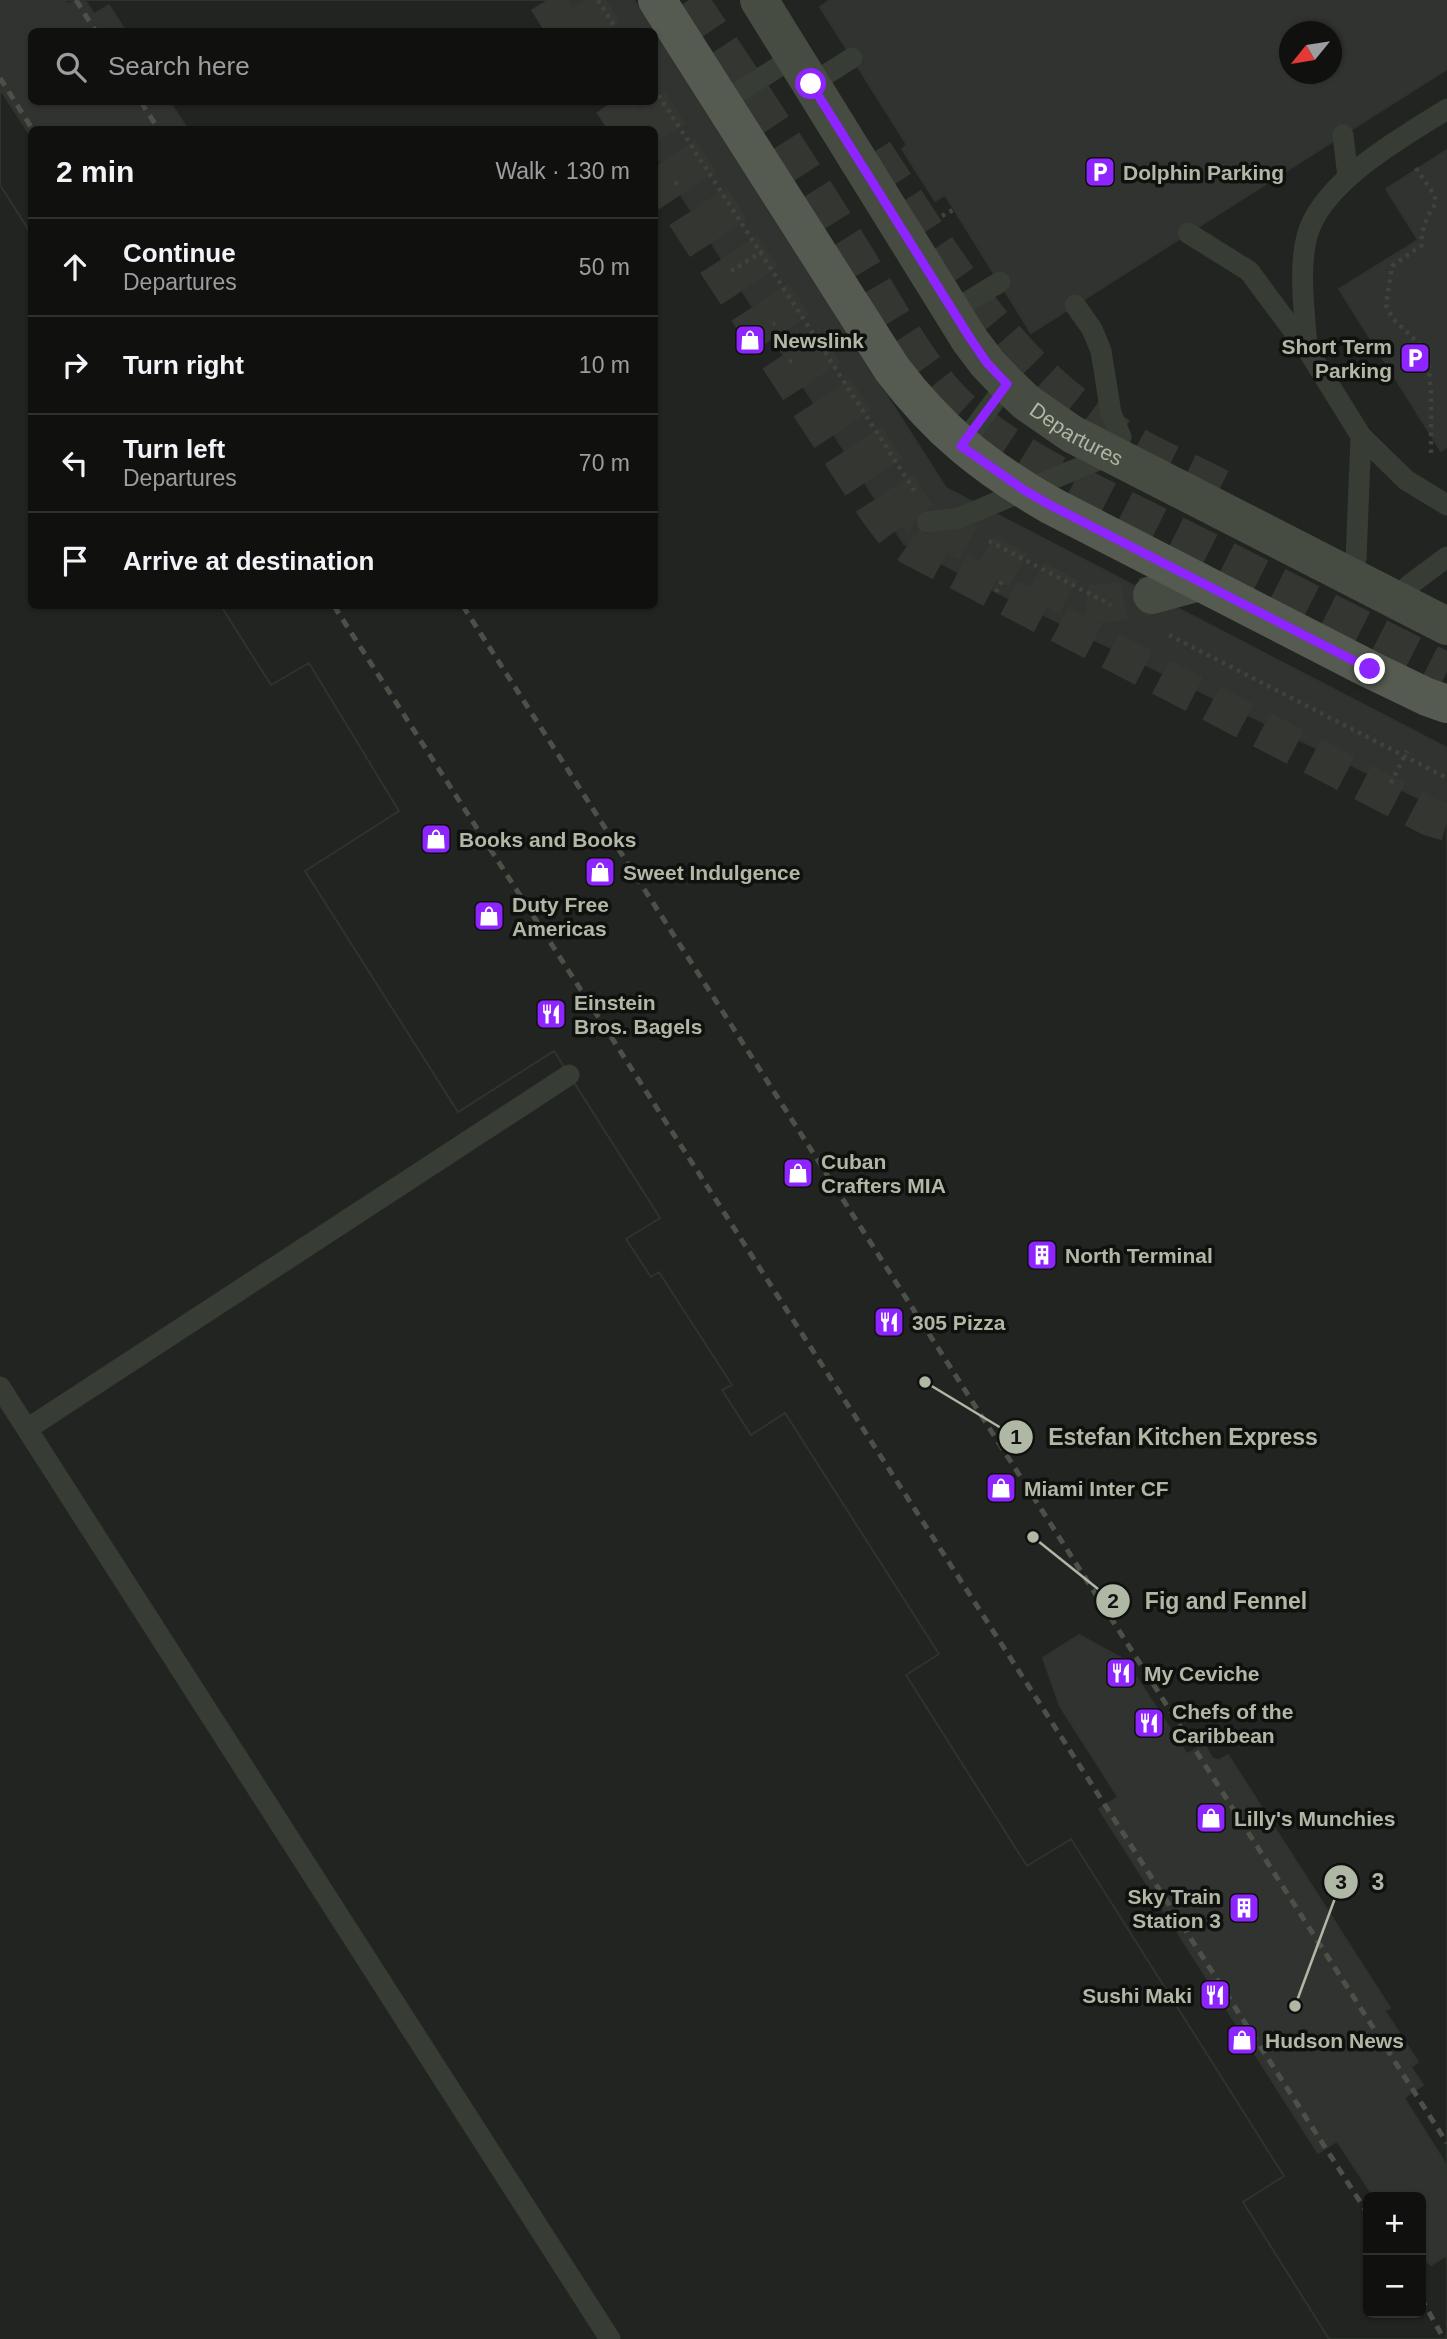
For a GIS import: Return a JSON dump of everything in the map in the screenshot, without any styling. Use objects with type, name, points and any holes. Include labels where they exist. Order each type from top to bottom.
[{"type":"main road","points":[[657,0],[892,369],[934,422],[961,446],[1024,490],[1378,674],[1447,704]]},
{"type":"main road","name":"Departures","points":[[759,0],[952,311],[987,363],[1007,384],[1048,418],[1115,446],[1447,626]]},
{"type":"main road","points":[[1152,595],[1200,582]]},
{"type":"lane","points":[[723,102],[803,71],[852,58]]},
{"type":"lane","points":[[1307,349],[1303,266],[1307,235],[1323,204],[1348,177],[1447,109]]},
{"type":"lane","points":[[1343,135],[1348,177]]},
{"type":"lane","points":[[1188,233],[1249,271],[1307,349],[1361,436],[1405,480],[1447,505]]},
{"type":"lane","points":[[952,311],[1000,282]]},
{"type":"lane","points":[[927,522],[959,518],[1115,446],[1101,351],[1092,328],[1075,305]]},
{"type":"lane","points":[[961,446],[1007,384]]},
{"type":"lane","points":[[1356,559],[1361,436]]},
{"type":"lane","points":[[1408,586],[1447,557]]},
{"type":"lane","points":[[27,1429],[569,1075]]},
{"type":"lane","points":[[0,1387],[610,2339]]},
{"type":"path","points":[[598,0],[616,28]]},
{"type":"path","points":[[1414,164],[1435,196],[1434,204],[1427,218],[1422,246],[1392,266],[1386,305],[1393,319],[1427,351],[1431,392],[1431,461]]},
{"type":"path","points":[[674,184],[681,180]]},
{"type":"path","points":[[942,216],[953,210]]},
{"type":"path","points":[[789,362],[795,358]]},
{"type":"path","points":[[996,592],[1003,579]]},
{"type":"path","points":[[1391,783],[1407,751]]},
{"type":"shaded area","points":[[0,0],[1447,0],[1447,2339],[0,2339]]},
{"type":"building","points":[[0,0],[557,0],[574,28],[28,28],[28,105],[624,105],[637,126],[28,126],[28,229],[0,185]]},
{"type":"building","points":[[0,0],[557,0],[574,28],[28,28],[28,105],[624,105],[637,126],[28,126],[28,229],[0,185]]},
{"type":"building","points":[[0,0],[65,0],[68,4],[75,0],[85,0],[94,14],[109,5],[123,28],[28,28],[28,105],[172,105],[185,126],[28,126],[28,132],[0,89]]},
{"type":"building","points":[[557,0],[634,0],[652,28],[574,28]]},
{"type":"building","name":"Dolphin Parking","points":[[830,0],[1447,0],[1447,69],[1031,333],[945,195],[935,201],[902,149],[907,145],[820,7]]},
{"type":"building","points":[[658,38],[946,488],[1447,748],[1447,812],[996,592],[904,544],[658,159],[658,126],[637,126],[624,105],[658,105]]},
{"type":"building","name":"Short Term Parking","points":[[1447,150],[1447,447],[1441,451],[1339,289],[1418,240],[1386,189]]},
{"type":"building","name":"North Terminal","points":[[658,159],[904,544],[996,592],[1447,812],[1447,2339],[1329,2339],[1243,2202],[1284,2176],[1071,1839],[1027,1866],[906,1675],[939,1654],[785,1413],[751,1435],[722,1390],[732,1385],[659,1272],[651,1277],[626,1239],[660,1218],[554,1051],[458,1112],[305,871],[399,811],[309,663],[271,685],[223,609],[658,609]]},
{"type":"building","name":"North Terminal","points":[[658,159],[904,544],[996,592],[1447,812],[1447,2339],[1329,2339],[1243,2202],[1284,2176],[1071,1839],[1027,1866],[906,1675],[939,1654],[785,1413],[751,1435],[722,1390],[732,1385],[659,1272],[651,1277],[626,1239],[660,1218],[554,1051],[458,1112],[305,871],[399,811],[309,663],[271,685],[223,609],[658,609]]},
{"type":"building","name":"Sky Train Station 3","points":[[1079,1635],[1125,1660],[1187,1754],[1204,1744],[1213,1759],[1219,1760],[1228,1755],[1390,2008],[1385,2011],[1418,2062],[1411,2067],[1423,2085],[1404,2098],[1447,2166],[1447,2255],[1431,2265],[1426,2260],[1426,2192],[1371,2192],[1337,2141],[1318,2153],[1099,1809],[1118,1797],[1060,1706],[1043,1658]]},
{"type":"tunnel","points":[[547,0],[564,28]]},
{"type":"tunnel","points":[[584,0],[602,28]]},
{"type":"tunnel","points":[[689,0],[809,183],[911,348],[939,387],[966,414],[1006,444],[1063,478],[1447,672]]},
{"type":"tunnel","points":[[614,105],[628,126]]},
{"type":"tunnel","points":[[651,105],[917,516],[1076,601],[1105,603],[1152,595]]},
{"type":"tunnel","points":[[874,152],[972,298],[1029,364],[1061,394],[1112,432],[1220,488]]},
{"type":"tunnel","points":[[658,173],[876,508],[898,537],[912,547],[1430,817],[1447,822]]},
{"type":"railway","points":[[76,0],[94,28]]},
{"type":"railway","points":[[0,78],[30,126]]},
{"type":"railway","points":[[143,105],[156,126]]},
{"type":"railway","points":[[336,609],[1363,2206]]},
{"type":"railway","points":[[465,609],[1447,2143]]},
{"type":"railway","points":[[1426,2307],[1444,2339]]},
{"type":"place","name":"Dolphin Parking","points":[[1100,172]]},
{"type":"place","name":"Newslink","points":[[750,340]]},
{"type":"place","name":"Short Term Parking","points":[[1415,358]]},
{"type":"place","name":"Books and Books","points":[[436,839]]},
{"type":"place","name":"Sweet Indulgence","points":[[600,872]]},
{"type":"place","name":"Duty Free Americas","points":[[489,916]]},
{"type":"place","name":"Einstein Bros. Bagels","points":[[551,1014]]},
{"type":"place","name":"Cuban Crafters MIA","points":[[798,1173]]},
{"type":"place","name":"North Terminal","points":[[1042,1255]]},
{"type":"place","name":"305 Pizza","points":[[889,1322]]},
{"type":"place","name":"Estefan Kitchen Express","points":[[925,1382]]},
{"type":"place","name":"Miami Inter CF","points":[[1001,1488]]},
{"type":"place","name":"Fig and Fennel","points":[[1033,1537]]},
{"type":"place","name":"My Ceviche","points":[[1121,1673]]},
{"type":"place","name":"Chefs of the Caribbean","points":[[1149,1723]]},
{"type":"place","name":"Lilly's Munchies","points":[[1211,1818]]},
{"type":"place","name":"Sky Train Station 3","points":[[1244,1908]]},
{"type":"place","name":"Sushi Maki","points":[[1215,1995]]},
{"type":"place","name":"3","points":[[1295,2006]]},
{"type":"place","name":"Hudson News","points":[[1242,2040]]},
{"type":"route","points":[[811,84],[970,338],[987,363],[1007,384],[961,446],[1050,505],[1370,669]]}]
